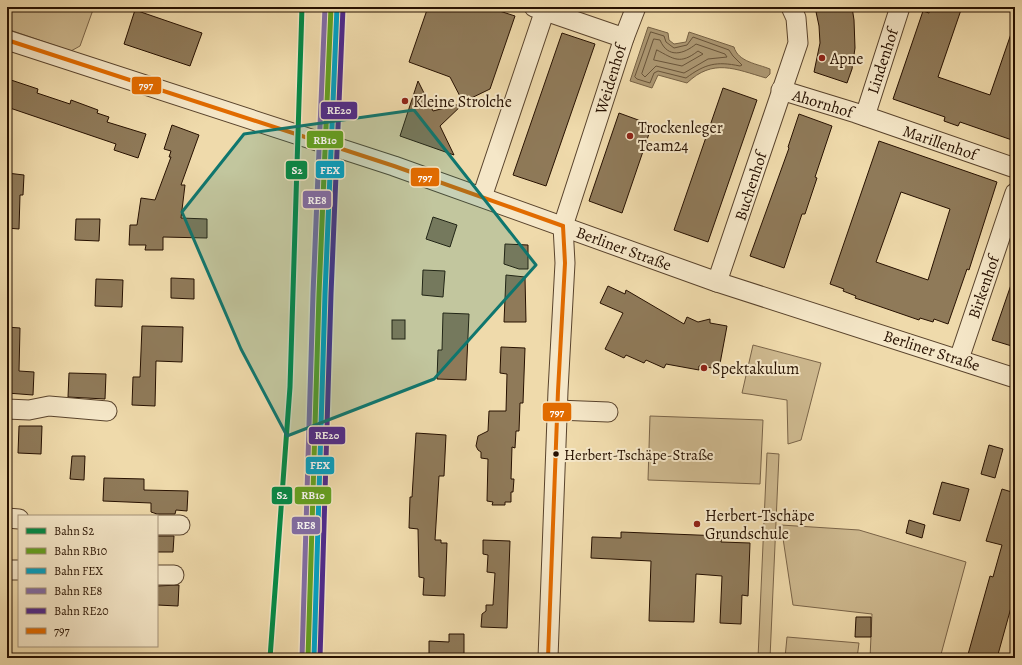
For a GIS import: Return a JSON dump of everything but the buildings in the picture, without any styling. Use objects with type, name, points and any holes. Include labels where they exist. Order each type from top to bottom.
[{"type":"street","points":[[624,38],[636,7]]},
{"type":"street","name":"Buchenhof","points":[[717,282],[798,43],[796,18],[791,7]]},
{"type":"street","name":"Lindenhof","points":[[865,116],[900,7]]},
{"type":"street","name":"Weidenhof","points":[[482,197],[542,8],[624,38],[563,226]]},
{"type":"street","name":"Berliner Straße","points":[[7,40],[394,166],[717,282],[1015,378]]},
{"type":"street","name":"Ahornhof","points":[[781,90],[865,116]]},
{"type":"street","name":"Marillenhof","points":[[865,116],[1015,168]]},
{"type":"street","name":"Birkenhof","points":[[959,359],[1015,193]]},
{"type":"street","points":[[548,658],[557,410],[565,263],[563,226]]},
{"type":"street","points":[[7,409],[29,410],[49,406],[107,411]]},
{"type":"street","points":[[557,410],[608,412]]},
{"type":"street","points":[[7,518],[18,519]]},
{"type":"street","points":[[158,525],[180,525]]},
{"type":"street","points":[[7,570],[18,570]]},
{"type":"highlighted area","points":[[414,110],[536,265],[434,379],[287,436],[241,349],[182,212],[244,134]]},
{"type":"shaded area","points":[[7,7],[94,7],[80,46],[71,51],[7,29]]},
{"type":"shaded area","points":[[753,345],[821,363],[801,440],[788,444],[787,400],[742,393]]},
{"type":"shaded area","points":[[650,416],[763,420],[760,484],[648,480]]},
{"type":"shaded area","points":[[767,453],[779,454],[770,658],[758,658]]},
{"type":"shaded area","points":[[781,525],[859,530],[966,562],[940,658],[870,658],[872,614],[793,605]]},
{"type":"shaded area","points":[[787,637],[859,643],[857,658],[785,658]]},
{"type":"water","points":[[648,27],[668,33],[669,40],[674,44],[686,42],[689,32],[734,47],[736,52],[744,59],[770,69],[770,74],[766,78],[734,69],[715,68],[706,70],[687,83],[658,75],[652,88],[630,81]]},
{"type":"rail line","name":"S2","points":[[270,658],[290,387],[302,7]]},
{"type":"rail line","name":"RE8","points":[[302,658],[313,294],[325,7]]},
{"type":"rail line","name":"RB10","points":[[308,658],[319,294],[331,7]]},
{"type":"rail line","name":"FEX","points":[[314,658],[325,294],[337,7]]},
{"type":"rail line","name":"RE20","points":[[320,658],[331,294],[343,8]]},
{"type":"transit line","name":"797","points":[[7,40],[394,166],[563,226]]},
{"type":"transit line","name":"797","points":[[548,658],[558,391],[565,263],[563,226]]},
{"type":"place","name":"Apne","points":[[822,58]]},
{"type":"place","name":"Kleine Strolche","points":[[405,101]]},
{"type":"place","name":"Trockenleger Team24","points":[[630,136]]},
{"type":"place","name":"Spektakulum","points":[[704,368]]},
{"type":"place","name":"Herbert-Tschäpe-Straße","points":[[556,454]]},
{"type":"place","name":"Herbert-Tschäpe Grundschule","points":[[697,524]]}]
